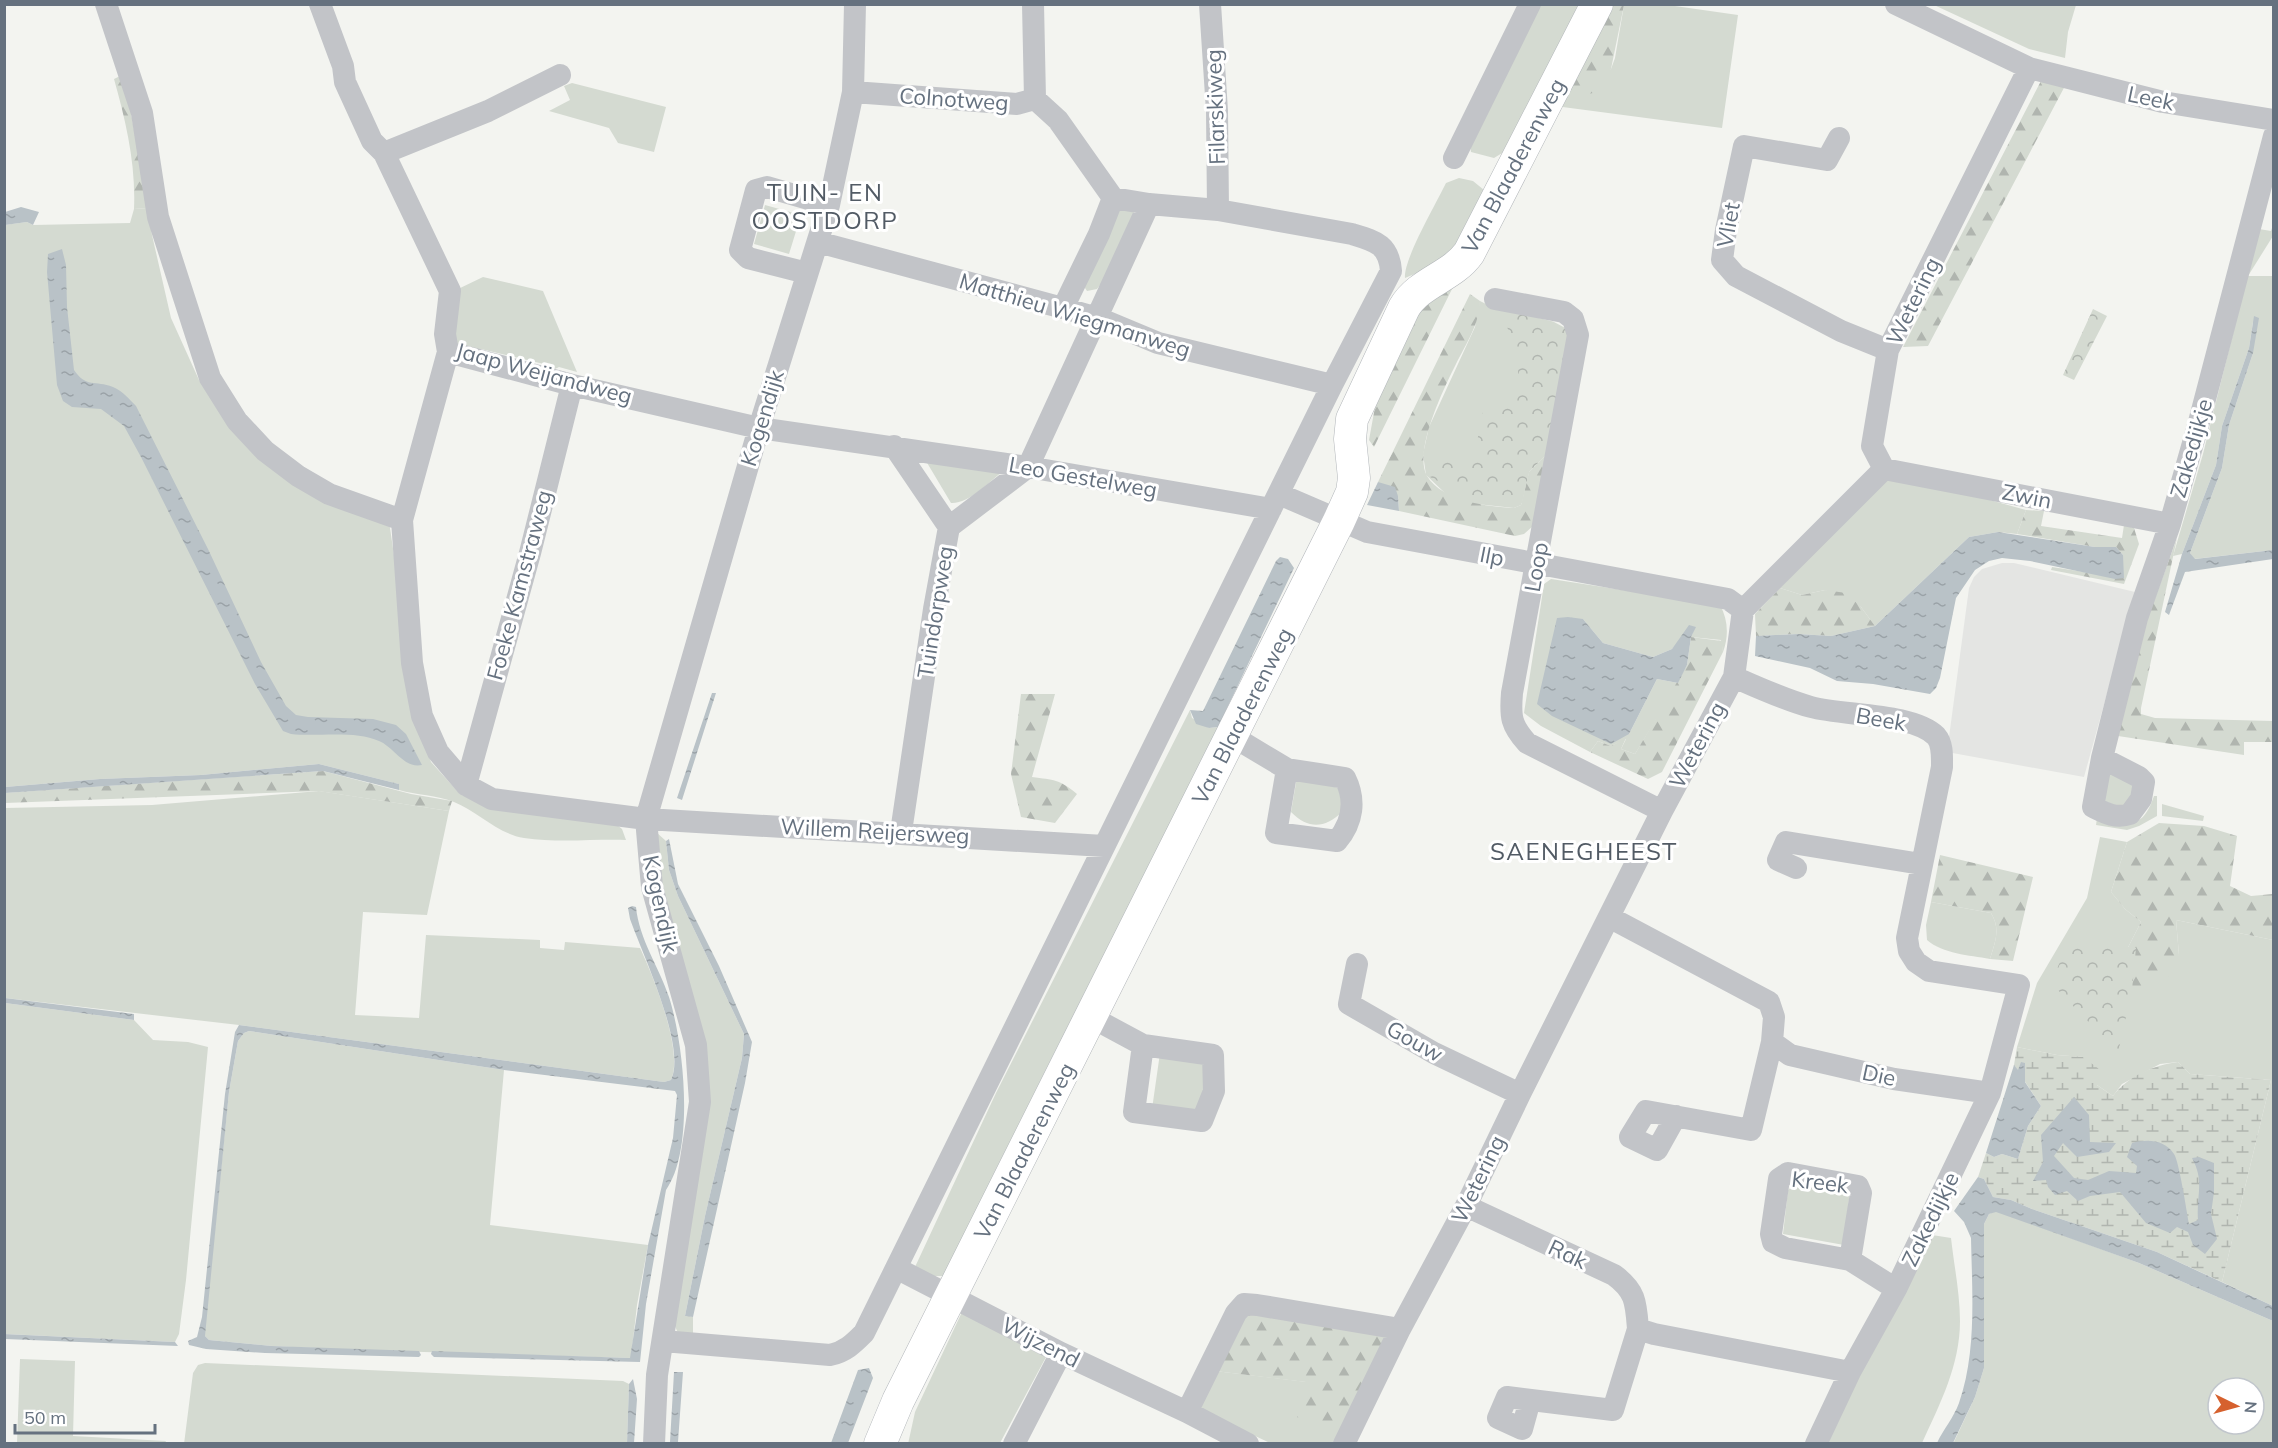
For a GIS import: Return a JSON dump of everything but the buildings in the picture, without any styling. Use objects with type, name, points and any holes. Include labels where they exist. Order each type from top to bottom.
[{"type":"street","points":[[106,4],[142,113],[158,217],[210,378],[237,422],[265,451],[298,476],[329,494],[402,520]]},
{"type":"street","name":"Jaap Weijandweg","points":[[320,4],[343,66],[345,82],[372,141],[384,153],[450,291],[446,334],[448,352],[572,385],[759,428]]},
{"type":"street","name":"Kogendijk","points":[[654,1443],[655,1402],[663,1341],[700,1102],[696,1045],[652,887],[645,819],[759,428],[829,205],[853,92],[855,4]]},
{"type":"street","points":[[1033,4],[1035,99]]},
{"type":"street","name":"Filarskiweg","points":[[1210,4],[1217,111],[1218,210]]},
{"type":"street","points":[[1454,158],[1530,4]]},
{"type":"street","name":"Van Blaaderenweg","points":[[880,1443],[898,1401],[1340,521],[1352,492],[1354,478],[1350,439],[1352,418],[1404,308],[1414,294],[1458,265],[1468,253],[1597,4]]},
{"type":"street","name":"Leek","points":[[1896,4],[2029,68],[2163,102],[2274,120]]},
{"type":"street","name":"Wetering","points":[[1884,469],[1872,446],[1888,350],[2029,68]]},
{"type":"street","points":[[384,153],[488,111],[560,75]]},
{"type":"street","name":"Colnotweg","points":[[853,92],[1017,104],[1035,99],[1058,120],[1113,198]]},
{"type":"street","name":"Zakedijkje","points":[[2102,758],[2137,618],[2170,524],[2212,374],[2274,136]]},
{"type":"street","name":"Vliet","points":[[1839,138],[1827,160],[1744,146],[1722,260],[1736,276],[1841,331],[1888,350]]},
{"type":"street","points":[[807,273],[748,258],[740,250],[756,190],[767,188],[829,205]]},
{"type":"street","points":[[663,1341],[830,1355],[849,1348],[864,1333],[1332,385],[1391,271],[1388,254],[1384,248],[1372,240],[1352,234],[1218,210],[1149,204],[1113,198],[1099,234],[1063,308]]},
{"type":"street","name":"Tuindorpweg","points":[[902,832],[934,609],[949,527],[1028,467],[1149,204]]},
{"type":"street","name":"Matthieu Wiegmanweg","points":[[818,242],[1098,318],[1158,343],[1332,385]]},
{"type":"street","name":"Loop","points":[[1495,299],[1564,312],[1573,319],[1578,335],[1510,713],[1516,730],[1527,743],[1662,811]]},
{"type":"street","points":[[448,352],[402,520],[412,663],[422,716],[438,752],[466,785]]},
{"type":"street","name":"Foeke Kamstraweg","points":[[466,785],[530,553],[572,385]]},
{"type":"street","name":"Leo Gestelweg","points":[[759,428],[1275,502]]},
{"type":"street","points":[[894,446],[949,527]]},
{"type":"street","points":[[1743,610],[1884,469]]},
{"type":"street","name":"Zwin","points":[[1884,469],[2170,524]]},
{"type":"street","name":"Ilp","points":[[1275,502],[1340,521],[1367,532],[1728,599],[1743,610]]},
{"type":"street","name":"Wetering","points":[[1344,1443],[1400,1329],[1466,1206],[1662,811],[1734,677],[1743,610]]},
{"type":"street","name":"Beek","points":[[1734,677],[1812,708],[1913,723],[1936,737],[1942,750],[1942,767],[1907,938],[1909,951],[1916,962],[1929,970],[2019,985]]},
{"type":"street","points":[[1232,736],[1287,769]]},
{"type":"street","name":"Willem Reijersweg","points":[[466,785],[492,799],[645,819],[902,832],[1104,846]]},
{"type":"street","points":[[1796,868],[1778,860],[1786,842],[1921,864]]},
{"type":"street","points":[[1610,917],[1769,1002],[1774,1017],[1772,1042],[1751,1130],[1676,1116]]},
{"type":"street","name":"Gouw","points":[[1357,964],[1349,1004],[1434,1053],[1520,1094]]},
{"type":"street","name":"Zakedijkje","points":[[1816,1443],[1850,1372],[1896,1289],[1990,1093],[2019,985]]},
{"type":"street","points":[[1091,1017],[1143,1045]]},
{"type":"street","name":"Die","points":[[1772,1042],[1790,1055],[1894,1079],[1990,1093]]},
{"type":"street","name":"Kreek","points":[[1850,1260],[1861,1193],[1858,1185],[1788,1173],[1779,1179],[1771,1234],[1773,1242],[1785,1248],[1850,1260],[1896,1289]]},
{"type":"street","name":"Rak","points":[[1466,1206],[1614,1275],[1629,1286],[1636,1306],[1638,1329],[1613,1410],[1530,1400]]},
{"type":"street","name":"Wijzend","points":[[896,1268],[1061,1353],[1248,1443]]},
{"type":"street","points":[[1187,1412],[1236,1313],[1244,1304],[1400,1329]]},
{"type":"street","points":[[1638,1329],[1850,1372]]},
{"type":"street","points":[[1014,1443],[1061,1353]]},
{"type":"shaded area","points":[[2002,563],[2014,563],[2135,592],[2084,777],[1947,752],[1969,588],[1974,577],[1982,569]]},
{"type":"green space","points":[[2076,4],[2068,32],[2065,58],[2029,49],[1934,5]]},
{"type":"green space","points":[[1538,5],[1582,5],[1512,147],[1494,158],[1471,152],[1470,144]]},
{"type":"green space","points":[[1607,5],[1624,5],[1611,69],[1593,93],[1579,96],[1563,91]]},
{"type":"green space","points":[[1624,5],[1668,5],[1738,15],[1722,128],[1555,106],[1563,91],[1611,69]]},
{"type":"green space","points":[[124,74],[148,208],[134,209],[129,143],[114,79]]},
{"type":"green space","points":[[2042,79],[2066,84],[1928,346],[1903,347]]},
{"type":"green space","points":[[572,83],[666,107],[654,152],[618,143],[609,128],[549,111],[570,100],[564,86]]},
{"type":"green space","points":[[1459,178],[1473,181],[1484,190],[1469,238],[1436,265],[1405,278],[1409,258],[1446,183]]},
{"type":"green space","points":[[1124,204],[1137,215],[1104,280],[1097,289],[1087,291],[1083,285],[1118,207]]},
{"type":"green space","points":[[765,205],[801,215],[789,254],[754,244]]},
{"type":"green space","points":[[148,208],[171,318],[199,380],[226,418],[389,521],[419,729],[431,762],[460,794],[616,824],[622,829],[626,840],[549,840],[514,836],[454,802],[399,790],[399,784],[319,764],[201,775],[100,779],[5,787],[4,225],[27,222],[33,225],[130,223],[134,209]]},
{"type":"green space","points":[[2273,225],[2273,236],[2248,276],[2273,276],[2273,550],[2194,559],[2190,553],[2222,468],[2229,425],[2253,353],[2253,322],[2249,348],[2222,426],[2216,465],[2182,554],[2173,556],[2203,454],[2259,229],[2271,231]]},
{"type":"green space","points":[[483,277],[543,291],[577,372],[559,367],[551,371],[545,369],[544,364],[481,349],[478,354],[458,348],[452,338],[456,290]]},
{"type":"green space","points":[[1453,287],[1374,447],[1369,440],[1375,407],[1417,311]]},
{"type":"green space","points":[[1470,294],[1480,301],[1478,317],[1444,388],[1432,420],[1424,451],[1424,465],[1427,476],[1434,485],[1455,497],[1479,504],[1514,508],[1521,505],[1529,472],[1549,452],[1533,526],[1524,534],[1515,536],[1399,511],[1398,496],[1378,482]]},
{"type":"green space","points":[[1480,301],[1492,307],[1554,322],[1529,472],[1521,505],[1514,508],[1467,503],[1446,494],[1426,475],[1423,454],[1429,427],[1475,327]]},
{"type":"green space","points":[[1503,309],[1554,322],[1569,330],[1549,452],[1529,472],[1522,503],[1465,495],[1430,477],[1434,459],[1472,466],[1483,412],[1500,405],[1511,395],[1516,384],[1517,358]]},
{"type":"green space","points":[[2093,309],[2107,316],[2074,380],[2063,375]]},
{"type":"green space","points":[[923,456],[1003,471],[972,496],[951,503]]},
{"type":"green space","points":[[1910,478],[2026,510],[2017,534],[1998,532],[1969,537],[1875,626],[1861,607],[1825,590],[1802,595],[1780,588],[1885,480]]},
{"type":"green space","points":[[2026,510],[2044,511],[2041,526],[2122,538],[2124,525],[2134,528],[2139,544],[2124,584],[2051,570],[2052,567],[2123,578],[2123,555],[2116,547],[2095,547],[2017,534]]},
{"type":"green space","points":[[2177,538],[2141,714],[2155,718],[2273,721],[2273,742],[2244,742],[2244,755],[2118,736],[2142,634]]},
{"type":"green space","points":[[1551,579],[1720,605],[1723,610],[1727,628],[1723,652],[1721,640],[1691,637],[1695,627],[1672,649],[1653,657],[1603,643],[1583,619],[1629,734],[1657,679],[1678,683],[1635,754],[1621,749],[1626,739],[1611,746],[1598,741],[1590,752],[1541,726],[1524,713],[1544,584]]},
{"type":"green space","points":[[1780,588],[1802,595],[1825,590],[1846,593],[1861,607],[1875,626],[1831,636],[1798,634],[1756,636],[1755,614]]},
{"type":"green space","points":[[1691,637],[1722,641],[1723,652],[1662,772],[1648,779],[1590,752],[1598,741],[1611,746],[1626,738],[1621,749],[1635,754],[1687,665]]},
{"type":"green space","points":[[1021,694],[1055,694],[1032,777],[1056,781],[1077,794],[1055,823],[1021,817],[1011,774]]},
{"type":"green space","points":[[1190,710],[1192,718],[1209,728],[1218,727],[1038,1096],[944,1276],[934,1276],[915,1267],[996,1093]]},
{"type":"green space","points":[[2107,767],[2136,786],[2126,810],[2102,800]]},
{"type":"green space","points":[[323,771],[411,794],[452,801],[449,811],[318,791],[5,803],[4,793]]},
{"type":"green space","points":[[1297,777],[1342,789],[1342,812],[1329,821],[1317,825],[1298,818],[1291,812]]},
{"type":"green space","points":[[319,791],[449,811],[427,915],[363,912],[355,1015],[419,1018],[426,935],[540,940],[540,948],[564,950],[565,942],[640,948],[659,994],[670,1033],[674,1067],[671,1080],[664,1082],[239,1025],[5,998],[5,808],[152,805]]},
{"type":"green space","points":[[2154,796],[2157,796],[2157,816],[2139,826],[2127,830],[2096,825],[2097,818],[2125,823],[2139,820]]},
{"type":"green space","points":[[2162,804],[2204,816],[2203,821],[2162,816]]},
{"type":"green space","points":[[2159,823],[2204,826],[2237,836],[2230,886],[2251,896],[2273,894],[2273,940],[2176,920],[2179,955],[2169,976],[2133,997],[2115,973],[2141,922],[2125,909],[2111,892],[2127,842]]},
{"type":"green space","points":[[656,832],[666,841],[669,870],[678,896],[744,1034],[742,1058],[705,1216],[685,1316],[693,1317],[693,1337],[678,1333],[674,1324],[702,1148],[660,876]]},
{"type":"green space","points":[[2100,837],[2127,842],[2111,892],[2125,909],[2141,922],[2115,973],[2179,955],[2176,920],[2273,940],[2273,1306],[2222,1282],[2271,1080],[2190,1074],[2178,1062],[2160,1064],[2122,1084],[2113,1096],[2097,1085],[2083,1057],[2057,1055],[2017,1047],[2037,983],[2087,898]]},
{"type":"green space","points":[[1940,855],[2033,877],[2013,961],[1990,959],[1996,930],[1991,913],[1931,902]]},
{"type":"green space","points":[[1931,902],[1991,913],[1996,930],[1990,959],[1948,951],[1927,940],[1926,925]]},
{"type":"green space","points":[[2069,941],[2136,948],[2132,990],[2118,1053],[2055,987],[2056,971]]},
{"type":"green space","points":[[5,1003],[134,1020],[153,1040],[188,1042],[208,1047],[186,1280],[179,1334],[175,1342],[5,1334]]},
{"type":"green space","points":[[249,1031],[504,1070],[490,1225],[648,1245],[637,1305],[631,1358],[355,1350],[209,1340],[205,1336],[205,1325],[229,1092],[238,1041],[244,1033]]},
{"type":"green space","points":[[2017,1047],[2057,1055],[2083,1057],[2099,1069],[2097,1085],[2113,1096],[2134,1077],[2160,1066],[2178,1062],[2190,1074],[2271,1080],[2222,1282],[2157,1252],[2011,1200],[1993,1197],[1984,1179],[1978,1177],[1986,1153],[1994,1157],[2002,1154],[2018,1159],[2028,1126],[2041,1106],[2014,1065]]},
{"type":"green space","points":[[1160,1053],[1199,1059],[1207,1068],[1203,1109],[1152,1109]]},
{"type":"green space","points":[[1800,1180],[1850,1190],[1844,1245],[1783,1234],[1788,1190]]},
{"type":"green space","points":[[1996,1211],[2139,1263],[2273,1321],[2273,1443],[1953,1444],[1975,1397],[1984,1368],[1984,1224],[1989,1214]]},
{"type":"green space","points":[[1932,1235],[1951,1238],[1960,1321],[1953,1369],[1922,1443],[1824,1444]]},
{"type":"green space","points":[[1248,1309],[1391,1335],[1340,1441],[1297,1417],[1306,1382],[1215,1371]]},
{"type":"green space","points":[[962,1312],[1046,1357],[1000,1443],[908,1444],[915,1412]]},
{"type":"green space","points":[[20,1359],[75,1361],[73,1436],[166,1441],[165,1443],[17,1443]]},
{"type":"green space","points":[[205,1363],[623,1381],[629,1384],[627,1443],[184,1444],[193,1373],[198,1365]]},
{"type":"green space","points":[[1215,1371],[1307,1382],[1340,1441],[1338,1444],[1270,1443],[1196,1408]]},
{"type":"water","points":[[21,207],[39,212],[33,225],[27,222],[5,225],[5,212]]},
{"type":"water","points":[[62,249],[66,265],[67,307],[74,370],[78,376],[87,381],[117,389],[136,406],[208,549],[261,662],[286,706],[296,715],[373,719],[396,725],[406,734],[422,765],[404,761],[384,744],[369,738],[347,735],[301,735],[283,731],[255,684],[124,426],[101,409],[72,407],[63,401],[57,385],[47,272],[48,254]]},
{"type":"water","points":[[2254,316],[2259,318],[2253,353],[2229,425],[2222,468],[2190,553],[2195,559],[2273,550],[2273,559],[2185,572],[2169,615],[2165,612],[2182,554],[2216,465],[2222,426],[2249,348]]},
{"type":"water","points":[[1378,482],[1395,487],[1399,511],[1367,505]]},
{"type":"water","points":[[1998,532],[2095,547],[2116,547],[2123,555],[2124,578],[2115,579],[2030,561],[2002,558],[1989,561],[1975,570],[1956,598],[1940,678],[1936,688],[1930,694],[1873,684],[1837,681],[1810,668],[1755,656],[1756,636],[1798,634],[1831,636],[1875,626],[1969,537]]},
{"type":"water","points":[[1280,557],[1288,559],[1294,568],[1218,727],[1209,728],[1196,724],[1190,710],[1203,711]]},
{"type":"water","points":[[1557,618],[1583,619],[1603,643],[1653,657],[1672,649],[1689,625],[1696,627],[1691,637],[1687,665],[1678,683],[1657,679],[1629,734],[1611,744],[1552,716],[1537,704]]},
{"type":"water","points":[[712,693],[716,693],[682,800],[677,798]]},
{"type":"water","points":[[319,764],[399,784],[399,790],[323,771],[5,793],[5,787],[100,779],[201,775]]},
{"type":"water","points":[[669,839],[678,884],[719,966],[752,1042],[693,1317],[685,1316],[705,1216],[742,1058],[744,1034],[678,896],[669,870],[666,841]]},
{"type":"water","points":[[636,907],[645,942],[669,997],[679,1041],[684,1096],[681,1149],[675,1172],[666,1190],[646,1304],[640,1362],[434,1357],[431,1354],[432,1351],[630,1358],[648,1245],[673,1138],[677,1095],[675,1091],[504,1070],[249,1031],[244,1033],[238,1041],[229,1092],[205,1336],[209,1340],[272,1346],[419,1351],[421,1355],[419,1357],[265,1353],[206,1349],[189,1345],[188,1341],[197,1337],[202,1317],[225,1094],[235,1032],[239,1025],[664,1082],[671,1080],[674,1065],[673,1046],[661,1000],[630,919],[628,908]]},
{"type":"water","points":[[5,998],[134,1014],[134,1020],[5,1003]]},
{"type":"water","points":[[2021,1062],[2025,1063],[2025,1082],[2041,1106],[2028,1126],[2018,1159],[2002,1154],[1994,1157],[1986,1153],[2014,1065],[2018,1070]]},
{"type":"water","points":[[2074,1097],[2089,1115],[2090,1142],[2116,1143],[2109,1152],[2077,1157],[2063,1143],[2054,1156],[2074,1178],[2088,1180],[2109,1171],[2136,1173],[2137,1166],[2127,1157],[2132,1143],[2155,1141],[2165,1145],[2176,1159],[2189,1224],[2198,1220],[2199,1182],[2192,1158],[2199,1157],[2214,1163],[2211,1214],[2217,1239],[2205,1254],[2193,1245],[2188,1232],[2177,1227],[2170,1233],[2146,1223],[2120,1192],[2090,1196],[2078,1201],[2067,1191],[2055,1195],[2048,1187],[2046,1180],[2033,1181],[2043,1162],[2041,1135]]},
{"type":"water","points":[[1978,1177],[1984,1179],[1993,1197],[2011,1200],[2157,1252],[2273,1306],[2273,1321],[2139,1263],[1996,1212],[1989,1214],[1984,1224],[1984,1368],[1975,1397],[1953,1443],[1937,1443],[1959,1403],[1969,1363],[1972,1321],[1971,1238],[1964,1222],[1954,1211]]},
{"type":"water","points":[[4,1334],[175,1342],[178,1346],[5,1339]]},
{"type":"water","points":[[869,1368],[873,1378],[848,1443],[831,1443],[858,1370]]},
{"type":"water","points":[[674,1372],[683,1372],[678,1442],[670,1442]]},
{"type":"water","points":[[633,1379],[637,1399],[634,1443],[627,1443],[629,1384]]},
{"type":"district","name":"TUIN- EN OOSTDORP","points":[[825,207]]},
{"type":"district","name":"SAENEGHEEST","points":[[1584,852]]}]
